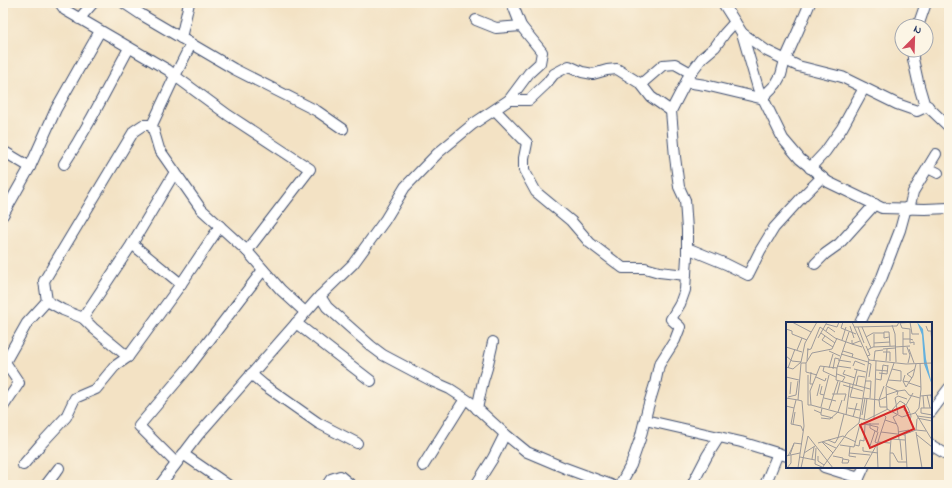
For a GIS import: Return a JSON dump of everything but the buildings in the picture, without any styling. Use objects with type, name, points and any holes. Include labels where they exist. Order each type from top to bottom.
[{"type":"street","points":[[60,3],[65,10],[79,19],[168,70],[228,116],[310,170],[247,251]]},
{"type":"street","points":[[79,19],[93,3]]},
{"type":"street","points":[[124,3],[234,69],[317,111],[342,129]]},
{"type":"street","points":[[181,38],[189,3]]},
{"type":"street","points":[[160,485],[198,435],[305,312],[353,264],[385,220],[405,187],[438,153],[473,124],[509,100],[529,73],[540,63],[542,52],[521,26],[512,3]]},
{"type":"street","points":[[723,3],[742,33],[758,88],[783,139],[800,159],[828,182],[882,208],[949,208]]},
{"type":"street","points":[[763,98],[776,84],[810,3]]},
{"type":"street","points":[[921,18],[926,3]]},
{"type":"street","points":[[476,20],[496,28],[521,26]]},
{"type":"street","points":[[620,485],[631,465],[640,439],[659,365],[675,340],[680,327],[671,319],[680,304],[685,290],[687,230],[685,200],[679,188],[671,111],[688,77],[702,58],[715,47],[735,22]]},
{"type":"street","points":[[3,215],[30,167],[56,109],[100,31]]},
{"type":"street","points":[[742,33],[767,51],[798,66],[842,77],[898,104],[917,111],[928,106]]},
{"type":"street","points":[[191,44],[152,125],[159,149],[201,209],[247,251],[281,290],[305,312]]},
{"type":"street","points":[[64,164],[91,119],[129,48]]},
{"type":"street","points":[[913,58],[924,103],[949,127]]},
{"type":"street","points":[[641,84],[663,65],[675,64],[688,77],[705,85],[763,98]]},
{"type":"street","points":[[509,100],[529,100],[554,74],[569,66],[582,72],[593,74],[606,70],[617,69],[641,84],[651,97],[671,111]]},
{"type":"street","points":[[810,168],[825,152],[842,128],[864,88]]},
{"type":"street","points":[[495,110],[527,143],[524,158],[524,170],[536,192],[571,221],[590,243],[624,268],[645,268],[659,272],[686,275]]},
{"type":"street","points":[[47,301],[44,281],[134,131],[143,125],[152,125]]},
{"type":"street","points":[[3,151],[30,167]]},
{"type":"street","points":[[860,322],[882,277],[913,192],[936,154]]},
{"type":"street","points":[[928,168],[938,173]]},
{"type":"street","points":[[83,318],[132,244],[175,172]]},
{"type":"street","points":[[687,248],[748,275],[774,228],[804,195],[822,178]]},
{"type":"street","points":[[815,264],[825,254],[839,244],[875,204]]},
{"type":"street","points":[[23,465],[66,417],[74,398],[96,389],[115,366],[128,358],[220,226]]},
{"type":"street","points":[[132,244],[181,284]]},
{"type":"street","points":[[176,463],[139,426],[188,368],[263,270]]},
{"type":"street","points":[[320,296],[328,307],[377,351],[450,389],[470,402],[476,409],[527,452],[612,485]]},
{"type":"street","points":[[47,301],[63,310],[83,318],[92,328],[128,358]]},
{"type":"street","points":[[3,407],[19,384],[4,362],[27,323],[47,301]]},
{"type":"street","points":[[296,323],[371,382]]},
{"type":"street","points":[[476,409],[493,342]]},
{"type":"street","points":[[251,374],[264,386],[318,423],[357,443]]},
{"type":"street","points":[[932,411],[949,388]]},
{"type":"street","points":[[423,466],[465,399]]},
{"type":"street","points":[[645,420],[741,442],[782,454],[765,485]]},
{"type":"street","points":[[476,485],[493,458],[505,434]]},
{"type":"street","points":[[692,485],[706,456],[719,437]]},
{"type":"street","points":[[932,446],[949,456]]},
{"type":"street","points":[[183,454],[228,485]]},
{"type":"street","points":[[46,485],[58,468]]},
{"type":"street","points":[[826,468],[858,481],[864,468]]},
{"type":"street","points":[[327,485],[331,479],[340,476],[351,485]]}]
